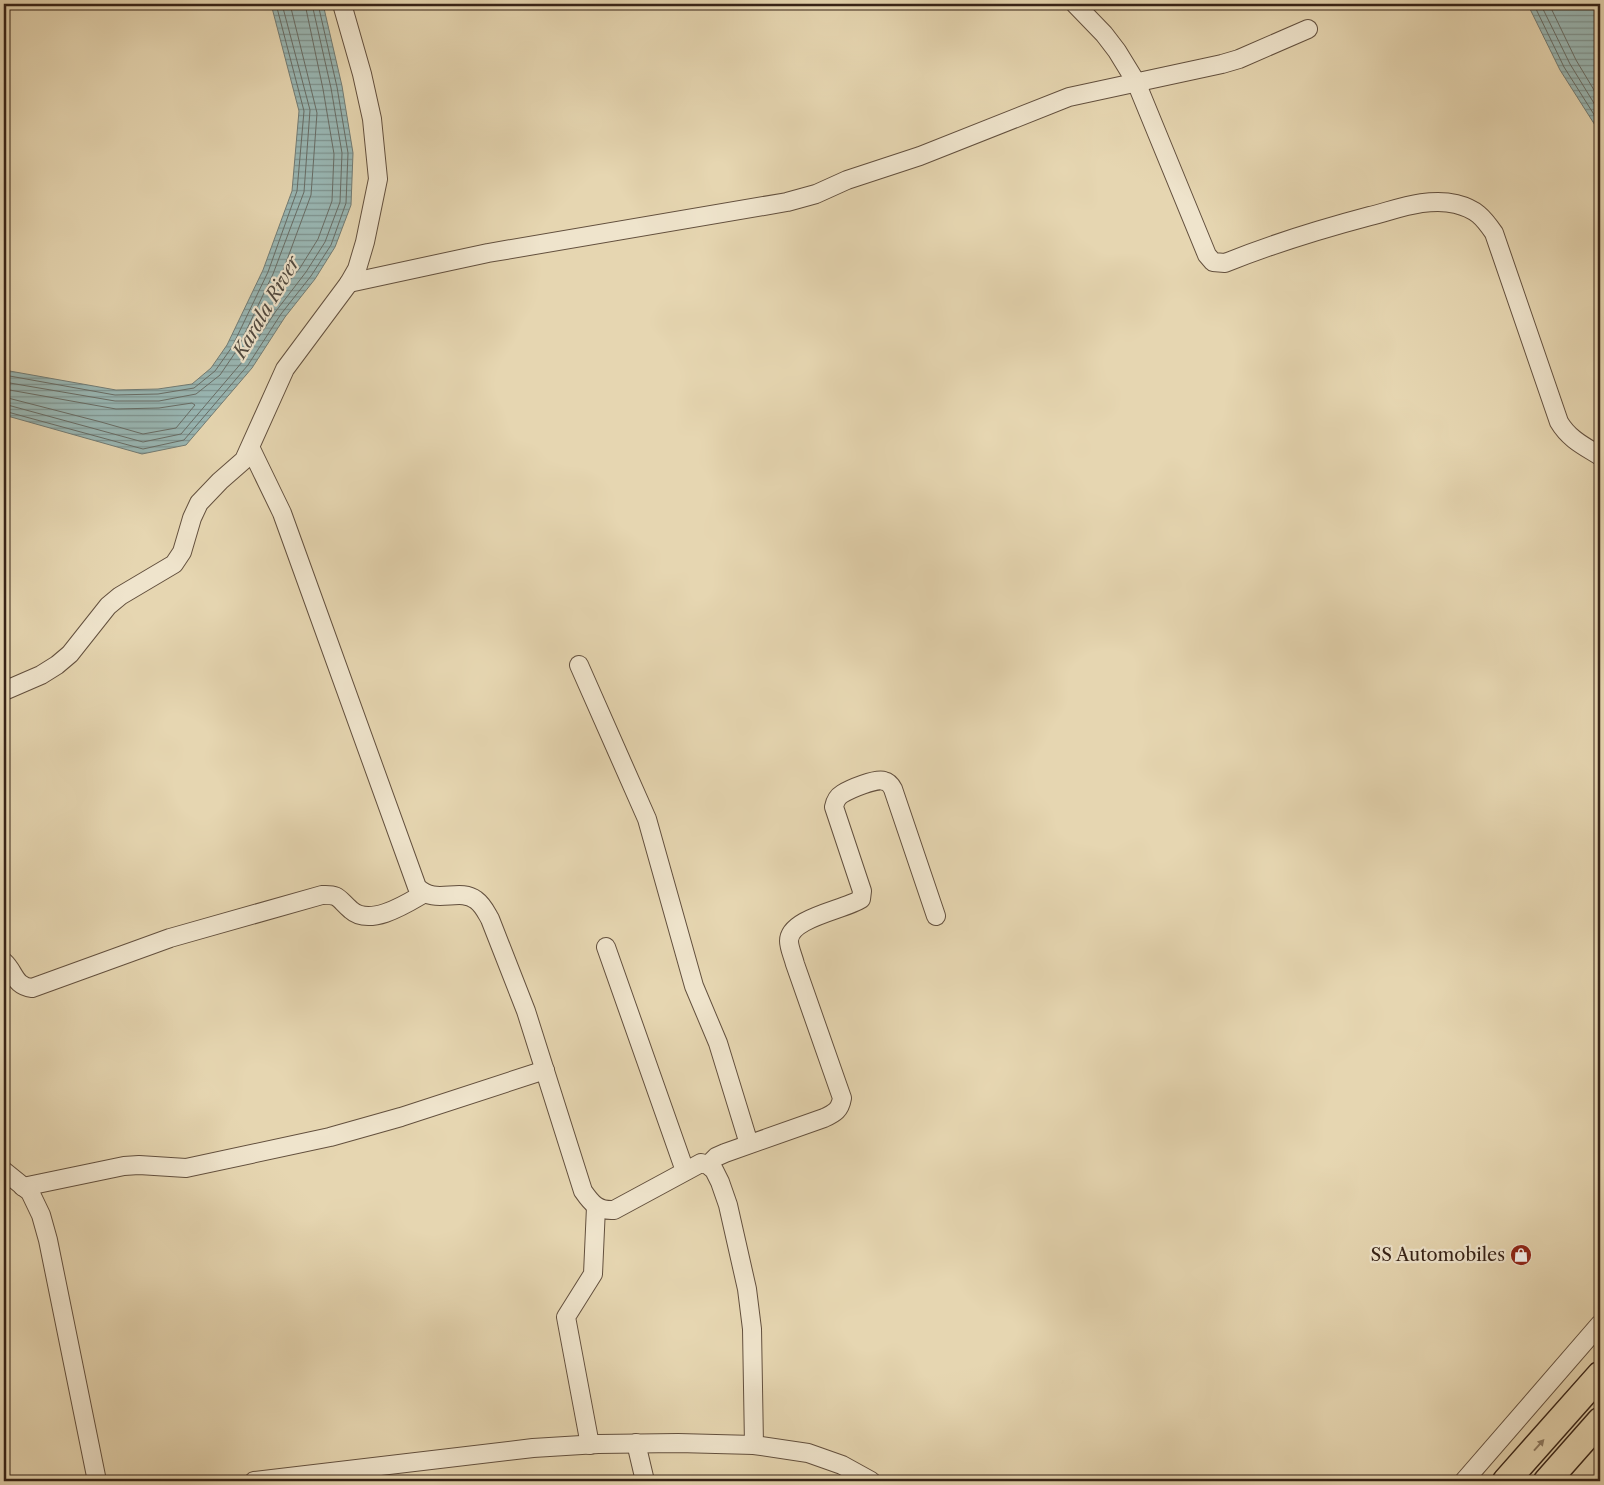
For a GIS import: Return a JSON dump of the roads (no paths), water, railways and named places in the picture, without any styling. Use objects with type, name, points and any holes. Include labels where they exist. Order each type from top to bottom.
[{"type":"highway","points":[[1506,1481],[1600,1376]]},
{"type":"highway","points":[[1547,1481],[1600,1421]]},
{"type":"street","points":[[4,691],[41,675],[57,665],[70,654],[108,606],[120,596],[174,564],[182,552],[192,518],[199,503],[244,460],[251,449],[285,369],[349,283],[357,269],[365,242],[378,179],[372,119],[362,74],[342,4]]},
{"type":"street","points":[[1075,4],[1113,45],[1136,82],[1207,255],[1213,262],[1225,263],[1323,229],[1416,204],[1438,201],[1457,204],[1472,210],[1484,217],[1494,233],[1564,432],[1573,440],[1600,456]]},
{"type":"street","points":[[349,283],[488,253],[787,202],[816,194],[847,180],[920,156],[1069,97],[1239,59],[1308,29]]},
{"type":"street","points":[[251,449],[282,513],[417,887],[423,894],[432,896],[468,895],[483,906],[490,919],[526,1011],[583,1191],[596,1208],[614,1210],[701,1163],[708,1165],[714,1170],[728,1205],[747,1289],[752,1329],[754,1445]]},
{"type":"street","points":[[579,664],[647,819],[694,986],[718,1043],[749,1144]]},
{"type":"street","points":[[708,1165],[716,1157],[824,1118],[836,1112],[840,1107],[842,1098],[789,942],[790,934],[794,928],[804,922],[861,899],[862,891],[834,807],[836,800],[842,794],[876,780],[883,780],[889,783],[893,789],[936,916]]},
{"type":"street","points":[[4,962],[11,969],[17,982],[24,987],[32,988],[170,938],[322,895],[331,894],[339,896],[352,911],[360,916],[392,912],[423,894]]},
{"type":"street","points":[[606,947],[685,1171]]},
{"type":"street","points":[[23,1186],[124,1166],[186,1168],[311,1141],[401,1117],[545,1070]]},
{"type":"street","points":[[4,1171],[30,1192],[41,1215],[48,1240],[97,1481]]},
{"type":"street","points":[[590,1445],[566,1317],[593,1274],[596,1208]]},
{"type":"street","points":[[1464,1481],[1600,1324]]},
{"type":"street","points":[[254,1481],[533,1448],[678,1442],[754,1445],[808,1452],[842,1465],[871,1481]]},
{"type":"street","points":[[636,1444],[645,1481]]},
{"type":"water","name":"Karala River","points":[[271,4],[323,4],[342,86],[353,153],[351,205],[335,247],[315,279],[285,317],[252,368],[186,445],[142,454],[4,415],[4,370],[116,390],[158,389],[192,384],[211,368],[227,345],[263,270],[292,191],[299,111]]},
{"type":"water","points":[[1531,4],[1600,4],[1600,133],[1560,70],[1530,9]]},
{"type":"place","name":"SS Automobiles","points":[[1521,1255]]}]
